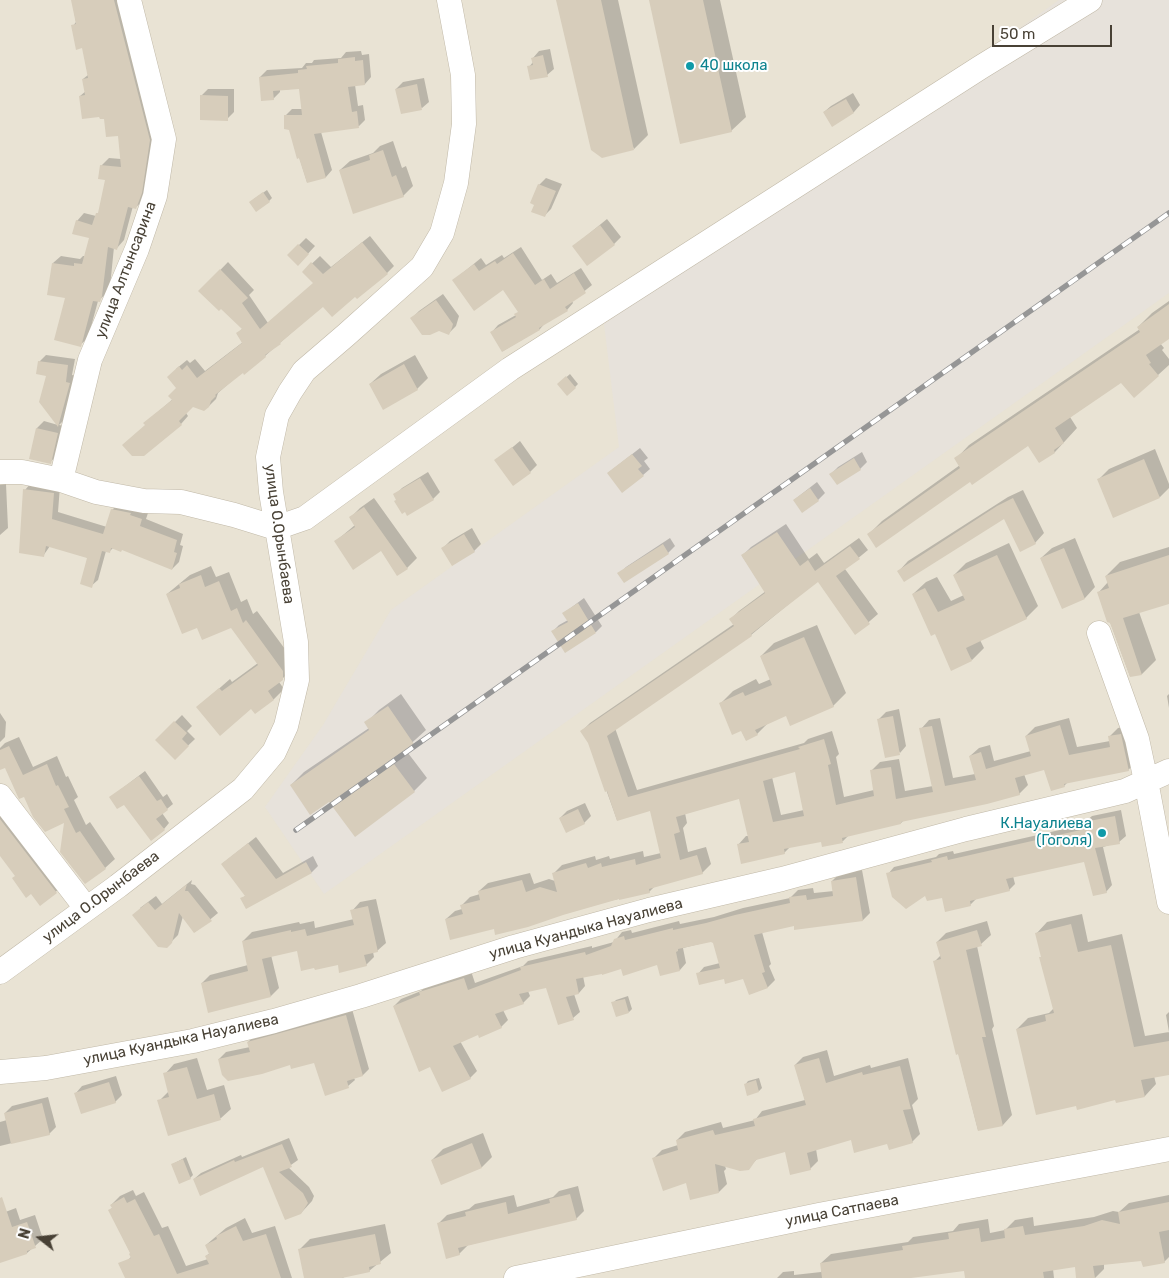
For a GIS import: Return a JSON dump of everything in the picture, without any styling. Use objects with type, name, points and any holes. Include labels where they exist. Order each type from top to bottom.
[{"type":"street","name":"улица Алтынсарина","points":[[61,480],[90,360],[137,249],[155,196],[164,139],[129,0]]},
{"type":"street","name":"улица О.Орынбаева","points":[[0,972],[243,789],[274,752],[286,726],[297,680],[296,642],[276,528],[268,457],[277,415],[304,371],[422,266],[442,233],[456,183],[464,124],[463,75],[449,0]]},
{"type":"street","points":[[0,472],[22,472],[61,480],[96,492],[144,501],[180,502],[234,515],[276,528],[304,518],[510,368],[981,67],[1090,0]]},
{"type":"street","points":[[1099,633],[1137,739],[1169,902]]},
{"type":"street","name":"улица Куандыка Науалиева","points":[[0,1072],[46,1068],[193,1041],[274,1021],[361,996],[532,942],[649,910],[782,879],[966,829],[1125,791],[1169,771]]},
{"type":"street","points":[[0,796],[86,908]]},
{"type":"street","name":"улица Сатпаева","points":[[516,1278],[819,1215],[1169,1148]]},
{"type":"shaded area","points":[[0,0],[1169,0],[1169,1278],[0,1278]]},
{"type":"shaded area","points":[[1059,0],[1169,0],[1169,293],[324,894],[265,807],[323,725],[391,610],[619,447],[604,324]]},
{"type":"building","points":[[71,0],[114,0],[150,140],[142,193],[136,209],[128,207],[117,250],[108,247],[102,296],[100,302],[93,301],[81,347],[54,340],[65,298],[47,295],[52,263],[74,266],[74,263],[82,264],[89,238],[72,234],[76,220],[92,225],[96,213],[98,213],[105,180],[98,179],[100,165],[121,167],[118,136],[106,137],[104,119],[99,117],[82,119],[79,96],[85,95],[82,79],[88,78],[82,48],[76,50],[71,25],[76,24]]},
{"type":"building","points":[[556,0],[601,0],[634,150],[602,158],[591,150]]},
{"type":"building","name":"40 школа","points":[[649,0],[703,0],[732,132],[680,144]]},
{"type":"building","points":[[543,55],[548,77],[530,80],[527,66],[533,65],[531,58]]},
{"type":"building","points":[[355,57],[355,61],[363,60],[365,85],[348,87],[352,112],[357,111],[359,128],[314,134],[326,178],[307,183],[299,158],[297,159],[289,130],[284,129],[284,115],[302,115],[299,89],[273,91],[274,100],[261,101],[259,77],[298,73],[298,70],[307,69],[306,66],[338,63],[338,59]]},
{"type":"building","points":[[417,84],[422,110],[401,114],[395,89]]},
{"type":"building","points":[[200,95],[228,96],[228,121],[200,120]]},
{"type":"building","points":[[846,99],[854,113],[832,127],[823,112]]},
{"type":"building","points":[[383,150],[392,177],[396,175],[404,197],[353,214],[339,170],[370,160],[369,155]]},
{"type":"building","points":[[538,184],[556,191],[545,217],[531,212],[534,205],[530,203]]},
{"type":"building","points":[[263,192],[270,202],[256,212],[249,202]]},
{"type":"building","points":[[600,225],[615,245],[587,266],[572,246]]},
{"type":"building","points":[[362,242],[388,274],[357,299],[355,297],[332,317],[323,307],[244,375],[243,373],[215,395],[209,407],[204,411],[193,407],[179,421],[182,425],[144,456],[132,456],[122,445],[145,425],[143,423],[172,400],[168,396],[176,388],[167,377],[179,366],[182,370],[187,365],[197,378],[242,343],[236,333],[242,329],[198,291],[220,269],[248,298],[242,303],[260,329],[313,283],[302,272],[311,262],[323,274]]},
{"type":"building","points":[[298,244],[309,254],[298,266],[287,255]]},
{"type":"building","points":[[513,253],[535,285],[544,279],[550,289],[574,273],[586,293],[565,307],[568,311],[502,352],[490,332],[516,317],[514,314],[518,312],[503,290],[474,311],[452,280],[474,264],[479,271],[495,261],[497,264]]},
{"type":"building","points":[[436,300],[453,324],[452,328],[449,335],[439,331],[430,335],[422,335],[410,318]]},
{"type":"building","points":[[1169,304],[1169,339],[1146,355],[1151,363],[1149,364],[1159,376],[1134,398],[1121,383],[1055,428],[1064,443],[1054,450],[1055,453],[1039,463],[1028,446],[972,485],[970,482],[876,548],[867,534],[960,468],[954,458],[1140,332],[1137,327]]},
{"type":"building","points":[[38,361],[68,365],[66,382],[70,383],[58,427],[39,402],[46,376],[36,374]]},
{"type":"building","points":[[404,364],[418,390],[383,410],[369,384]]},
{"type":"building","points":[[566,376],[576,388],[567,396],[557,384]]},
{"type":"building","points":[[36,428],[58,433],[51,464],[29,459]]},
{"type":"building","points":[[512,447],[531,473],[513,486],[494,460]]},
{"type":"building","points":[[632,454],[642,466],[638,469],[644,476],[622,493],[607,473]]},
{"type":"building","points":[[854,458],[861,470],[837,485],[829,474]]},
{"type":"building","points":[[1144,459],[1160,498],[1113,518],[1097,479]]},
{"type":"building","points":[[420,478],[434,500],[407,516],[405,512],[402,514],[394,501],[396,500],[393,494]]},
{"type":"building","points":[[810,488],[819,501],[802,513],[793,500]]},
{"type":"building","points":[[23,489],[54,493],[52,519],[103,534],[111,509],[131,513],[130,515],[142,519],[140,526],[177,540],[174,552],[177,553],[172,570],[122,550],[121,552],[111,548],[110,553],[102,551],[92,588],[80,584],[87,558],[46,546],[44,557],[19,553]]},
{"type":"building","points":[[1013,498],[1036,544],[1020,552],[1004,519],[904,582],[897,571],[997,506]]},
{"type":"building","points":[[364,507],[408,569],[397,576],[381,551],[353,570],[334,541],[355,527],[349,517]]},
{"type":"building","points":[[777,532],[800,566],[808,560],[815,571],[850,546],[860,559],[836,576],[870,624],[855,635],[818,582],[751,634],[752,636],[607,736],[628,797],[800,749],[798,747],[824,739],[831,764],[828,765],[836,805],[874,796],[870,770],[891,767],[896,799],[933,792],[919,728],[932,726],[945,786],[976,780],[969,756],[981,752],[986,769],[1031,756],[1025,736],[1060,725],[1069,755],[1110,747],[1108,736],[1121,734],[1129,771],[1064,784],[1065,787],[1051,791],[1044,770],[1015,778],[1020,795],[901,822],[901,824],[842,838],[843,843],[822,847],[821,842],[784,849],[785,854],[741,864],[737,844],[749,842],[739,799],[676,817],[680,832],[674,834],[680,860],[697,855],[703,874],[649,889],[650,893],[619,899],[528,927],[495,935],[494,929],[450,940],[445,919],[463,914],[460,905],[480,900],[478,891],[522,880],[526,892],[540,887],[557,892],[552,873],[586,863],[588,868],[601,863],[602,867],[635,859],[636,865],[661,858],[650,811],[617,821],[588,743],[580,731],[734,626],[729,619],[765,593],[741,555]],"holes":[[[795,772],[804,816],[773,822],[763,781]]]},
{"type":"building","points":[[464,534],[475,552],[452,566],[441,548]]},
{"type":"building","points":[[663,544],[669,554],[624,583],[617,573]]},
{"type":"building","points":[[1064,548],[1085,599],[1062,609],[1040,558]]},
{"type":"building","points":[[997,555],[1027,619],[966,648],[972,661],[951,671],[935,634],[931,636],[912,594],[925,588],[938,612],[965,600],[953,575]]},
{"type":"building","points":[[1169,555],[1169,604],[1123,618],[1142,675],[1130,677],[1110,623],[1107,622],[1097,592],[1109,588],[1105,576]]},
{"type":"building","points":[[201,575],[205,587],[219,581],[231,611],[237,608],[243,623],[246,620],[283,671],[283,680],[268,691],[274,700],[255,714],[251,709],[220,736],[196,707],[219,688],[222,691],[258,665],[231,628],[202,640],[197,628],[182,634],[166,594],[180,588],[179,584]]},
{"type":"building","points":[[578,603],[596,633],[565,653],[551,631],[568,622],[562,613]]},
{"type":"building","points":[[804,637],[834,707],[790,726],[786,716],[755,730],[758,735],[746,741],[741,731],[732,735],[719,703],[743,692],[745,696],[772,685],[760,656]]},
{"type":"building","points":[[388,706],[414,744],[391,760],[415,792],[355,837],[329,802],[310,815],[290,785],[369,730],[364,722]]},
{"type":"building","points":[[893,716],[900,755],[885,758],[877,719]]},
{"type":"building","points":[[174,721],[187,733],[182,739],[189,746],[175,760],[155,740]]},
{"type":"building","points":[[9,746],[23,775],[47,764],[56,786],[58,785],[69,807],[64,809],[76,833],[80,831],[106,869],[85,884],[60,852],[64,823],[45,832],[33,817],[24,797],[19,799],[5,768],[0,770],[0,750]]},
{"type":"building","points":[[139,776],[157,801],[161,799],[168,810],[156,819],[165,830],[151,841],[124,805],[117,809],[109,797]]},
{"type":"building","points":[[578,809],[585,824],[566,833],[559,818]]},
{"type":"building","points":[[1115,816],[1120,844],[1095,848],[1107,893],[1093,896],[1084,862],[1006,879],[1010,891],[970,901],[971,906],[945,912],[942,898],[927,901],[925,896],[906,909],[892,897],[886,873],[932,862],[931,860],[947,856],[948,860],[1085,829],[1084,822]]},
{"type":"building","points":[[0,819],[57,893],[40,906],[31,894],[26,898],[12,878],[15,876],[0,856]]},
{"type":"building","points":[[248,843],[276,879],[306,862],[312,873],[246,909],[240,898],[245,896],[221,864]]},
{"type":"building","points":[[856,877],[863,921],[794,930],[794,926],[754,935],[765,972],[762,973],[768,988],[749,995],[743,979],[725,984],[724,979],[699,985],[696,973],[720,968],[713,943],[711,942],[678,949],[676,952],[680,971],[660,976],[657,965],[623,976],[621,969],[602,975],[576,979],[579,994],[566,997],[574,1020],[558,1025],[546,988],[519,994],[524,1004],[495,1014],[502,1028],[479,1038],[478,1035],[453,1046],[471,1079],[442,1092],[430,1067],[419,1072],[393,1006],[420,995],[419,992],[464,978],[468,990],[521,970],[520,967],[585,952],[586,955],[611,946],[614,939],[624,936],[625,940],[673,928],[673,930],[706,923],[790,903],[789,897],[806,895],[807,900],[833,896],[831,881]]},
{"type":"building","points":[[187,884],[185,891],[188,891],[212,921],[194,933],[179,913],[172,943],[167,948],[158,947],[132,915],[148,902],[155,910]]},
{"type":"building","points":[[368,906],[378,952],[364,955],[367,966],[339,973],[338,965],[301,971],[297,951],[262,959],[271,997],[208,1013],[201,983],[248,971],[242,941],[291,930],[291,932],[305,929],[307,936],[354,925],[350,910]]},
{"type":"building","points":[[1071,924],[1078,952],[1111,945],[1134,1047],[1169,1041],[1169,1075],[1141,1080],[1145,1097],[1116,1103],[1115,1100],[1077,1110],[1076,1106],[1036,1115],[1016,1029],[1046,1021],[1045,1015],[1054,1013],[1039,957],[1041,957],[1035,933]]},
{"type":"building","points":[[977,930],[982,946],[966,950],[986,1037],[982,1037],[1003,1126],[978,1131],[958,1054],[956,1055],[933,961],[941,959],[936,942]]},
{"type":"building","points":[[625,999],[629,1013],[616,1017],[611,1002]]},
{"type":"building","points":[[346,1015],[363,1076],[347,1081],[349,1088],[325,1096],[314,1063],[291,1069],[290,1065],[262,1074],[228,1081],[222,1075],[218,1059],[250,1052],[247,1042]]},
{"type":"building","points":[[819,1058],[826,1083],[862,1072],[863,1075],[900,1066],[911,1109],[903,1110],[913,1143],[889,1150],[887,1144],[854,1153],[851,1140],[807,1153],[811,1170],[790,1175],[785,1152],[756,1160],[749,1170],[740,1171],[715,1164],[719,1193],[690,1200],[686,1183],[663,1191],[652,1158],[678,1150],[676,1140],[713,1130],[715,1135],[755,1126],[753,1119],[806,1105],[794,1065]]},
{"type":"building","points":[[187,1067],[197,1099],[214,1094],[221,1120],[168,1136],[157,1100],[169,1097],[163,1073]]},
{"type":"building","points":[[756,1080],[759,1092],[747,1096],[744,1084]]},
{"type":"building","points":[[109,1082],[116,1103],[81,1114],[74,1093]]},
{"type":"building","points":[[42,1103],[50,1135],[11,1144],[4,1113]]},
{"type":"building","points":[[472,1143],[482,1168],[441,1185],[431,1160]]},
{"type":"building","points":[[282,1144],[292,1167],[279,1172],[303,1193],[308,1203],[301,1214],[285,1220],[263,1167],[200,1196],[193,1179],[234,1160],[235,1162]]},
{"type":"building","points":[[183,1159],[191,1179],[179,1184],[171,1164]]},
{"type":"building","points":[[570,1194],[577,1220],[458,1248],[460,1255],[446,1259],[437,1223],[466,1216],[465,1212],[506,1202],[508,1214],[550,1203],[549,1199]]},
{"type":"building","points":[[2,1197],[12,1227],[27,1222],[36,1248],[27,1251],[27,1254],[0,1263],[0,1198]]},
{"type":"building","points":[[124,1197],[127,1203],[135,1199],[154,1236],[159,1234],[177,1274],[209,1264],[205,1256],[209,1254],[205,1245],[217,1239],[216,1236],[236,1226],[243,1241],[266,1234],[281,1278],[125,1278],[118,1263],[131,1258],[130,1253],[108,1210],[112,1208],[110,1205]]},
{"type":"building","points":[[1169,1202],[1169,1230],[1159,1232],[1165,1263],[1143,1267],[1141,1261],[1093,1266],[1095,1278],[1076,1278],[1075,1267],[1043,1272],[1044,1278],[965,1278],[964,1271],[911,1278],[822,1278],[820,1263],[903,1250],[902,1246],[949,1239],[948,1233],[979,1228],[981,1242],[1005,1238],[1004,1229],[1023,1226],[1025,1235],[1084,1226],[1102,1220],[1120,1224],[1118,1212]]},
{"type":"building","points":[[375,1234],[381,1264],[369,1267],[370,1272],[342,1278],[304,1278],[298,1249]]},
{"type":"railway","points":[[296,830],[1169,213]]},
{"type":"place","name":"40 школа","points":[[690,66]]},
{"type":"place","name":"К.Науалиева (Гоголя)","points":[[1102,833]]}]
